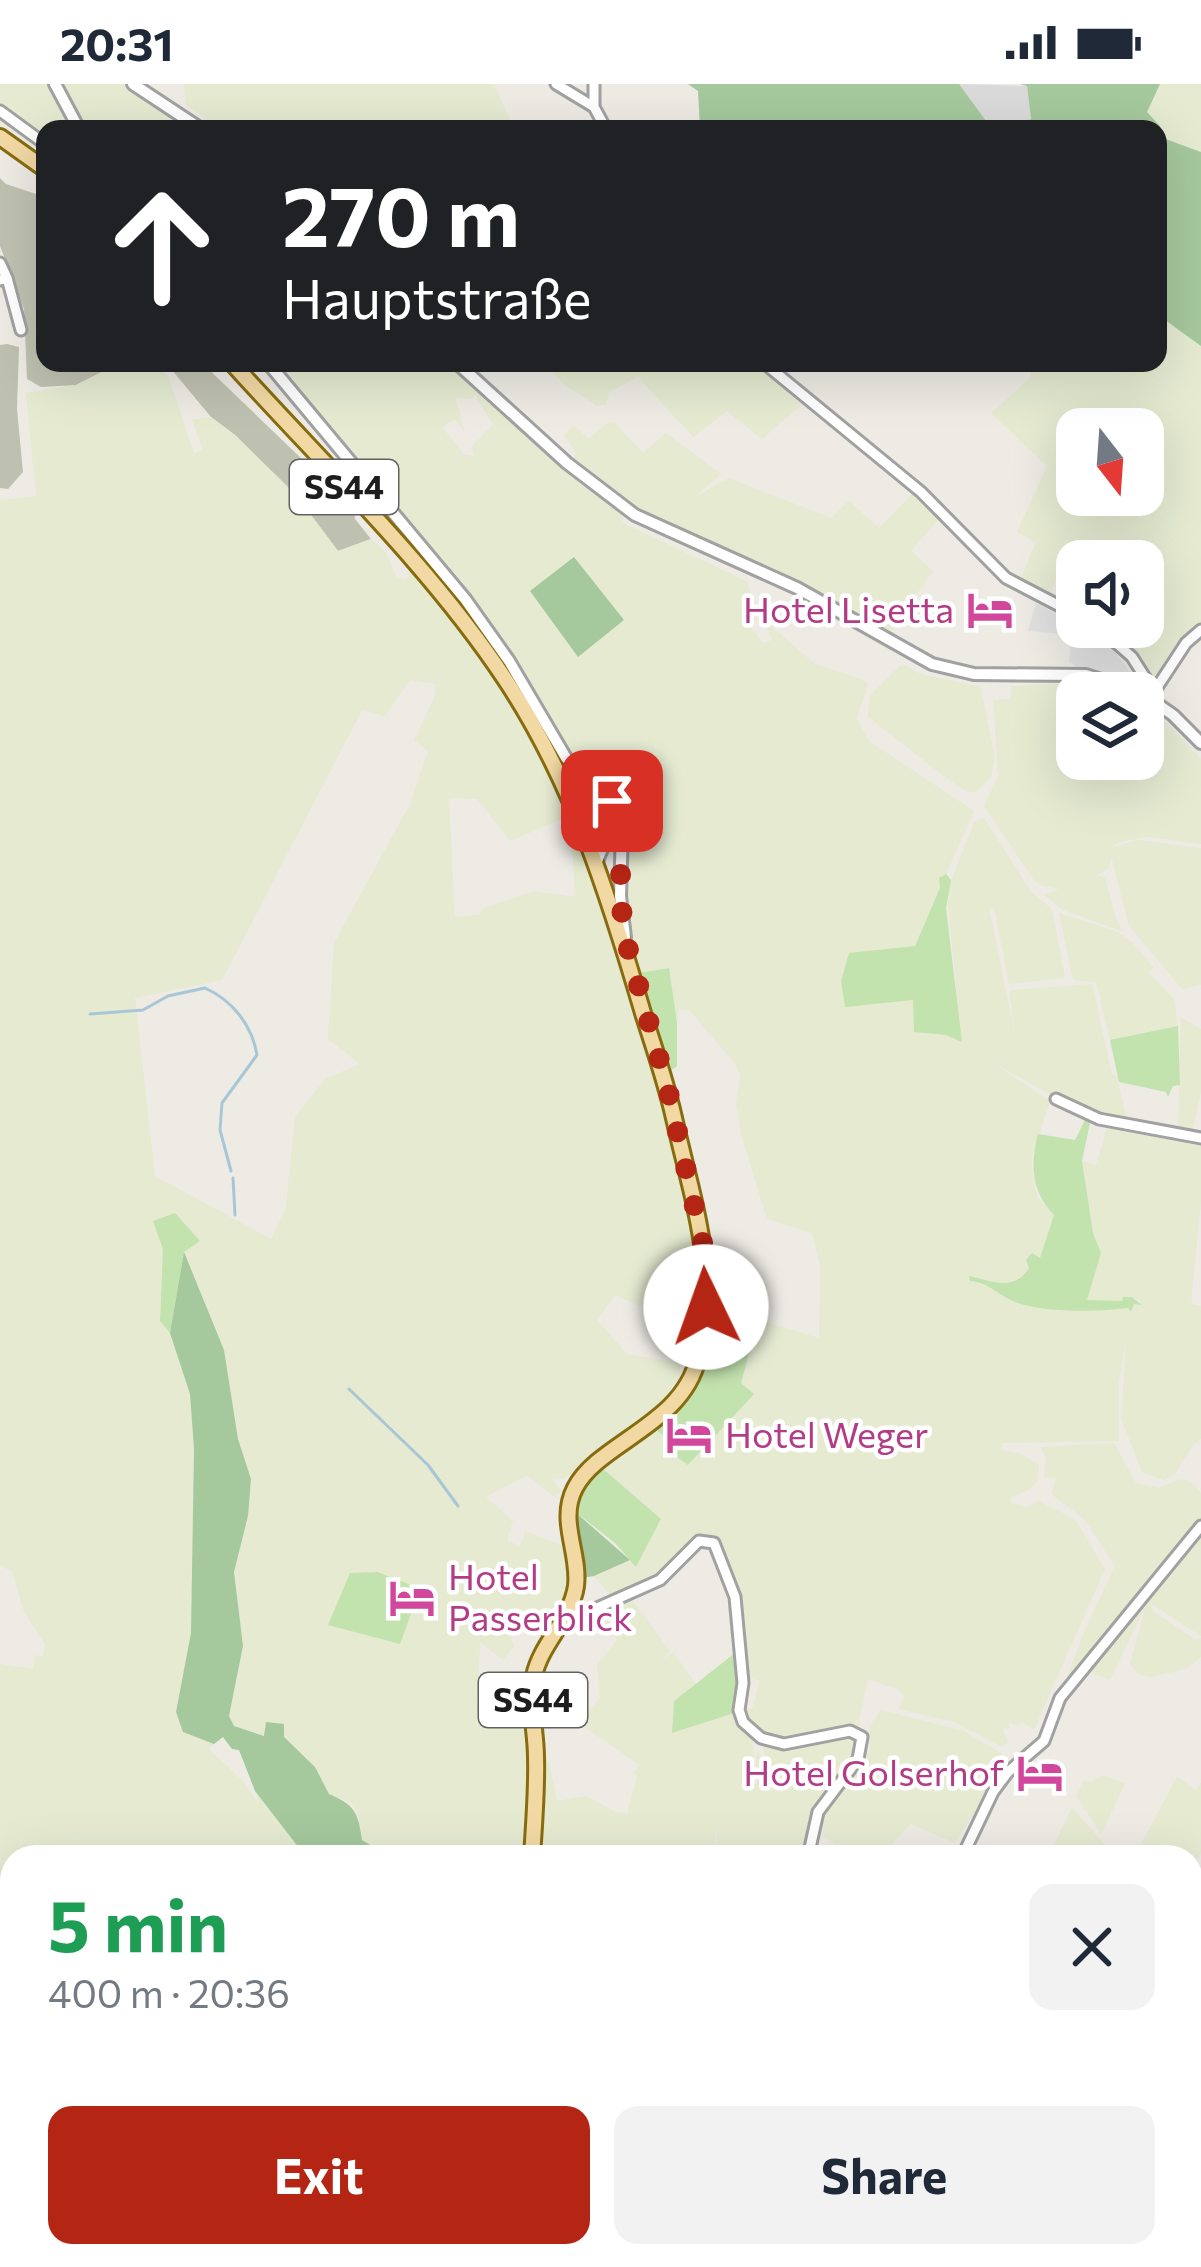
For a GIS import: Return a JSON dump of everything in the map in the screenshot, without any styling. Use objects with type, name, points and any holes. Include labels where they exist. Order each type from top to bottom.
[{"type":"main road","points":[[0,137],[36,163]]},
{"type":"main road","name":"SS44","points":[[240,372],[456,611],[522,706],[594,853],[668,1090],[705,1253],[706,1307],[698,1361],[680,1393],[645,1430],[588,1471],[570,1499],[576,1577],[568,1613],[533,1676],[533,1845]]},
{"type":"street","points":[[55,84],[74,120]]},
{"type":"street","points":[[133,84],[187,120]]},
{"type":"street","points":[[556,84],[594,107],[602,120]]},
{"type":"street","points":[[594,84],[594,107]]},
{"type":"street","points":[[0,111],[36,137]]},
{"type":"street","points":[[0,263],[21,330]]},
{"type":"street","points":[[276,372],[454,584],[509,662],[566,758],[619,810],[620,896],[631,970]]},
{"type":"street","points":[[467,372],[567,463],[635,515],[797,589],[932,664],[974,674],[1056,673]]},
{"type":"street","points":[[775,372],[921,493],[1006,578],[1056,604]]},
{"type":"street","points":[[1164,672],[1201,630]]},
{"type":"street","points":[[1164,709],[1201,742]]},
{"type":"street","points":[[594,853],[613,818],[607,798]]},
{"type":"street","points":[[578,815],[597,828],[609,825],[613,818]]},
{"type":"street","points":[[594,853],[613,850],[622,831]]},
{"type":"street","points":[[1056,1099],[1099,1119],[1201,1138]]},
{"type":"street","points":[[968,1845],[993,1792],[1008,1772],[1044,1742],[1060,1698],[1201,1526]]},
{"type":"street","points":[[568,1613],[580,1615],[651,1584],[668,1575],[699,1541],[714,1543],[736,1604],[742,1722],[761,1738],[784,1744],[850,1730],[862,1737],[858,1759],[818,1812],[811,1845]]},
{"type":"shaded area","points":[[0,84],[49,84],[67,120],[36,120],[36,130],[0,103]]},
{"type":"shaded area","points":[[62,84],[133,84],[187,120],[80,120]]},
{"type":"shaded area","points":[[184,84],[494,84],[510,120],[207,120],[186,105]]},
{"type":"shaded area","points":[[959,84],[1027,86],[1031,120],[985,120]]},
{"type":"shaded area","points":[[1160,84],[1201,84],[1201,152],[1167,140],[1167,120],[1154,120],[1146,112]]},
{"type":"shaded area","points":[[0,178],[36,194],[36,372],[102,372],[76,385],[41,387],[27,379],[24,309],[0,246]]},
{"type":"shaded area","points":[[1167,321],[1201,346],[1201,629],[1164,674],[1140,672],[1119,648],[1164,648],[1164,540],[1056,540],[1056,580],[1048,599],[1018,585],[1036,542],[1017,532],[1047,466],[991,413],[1031,372],[1167,372]]},
{"type":"shaded area","points":[[0,345],[19,347],[17,409],[23,472],[8,489],[0,488]]},
{"type":"shaded area","points":[[102,372],[165,372],[194,453],[203,450],[192,420],[211,417],[296,495],[338,551],[371,539],[386,553],[397,578],[407,579],[410,570],[475,644],[522,718],[569,816],[510,841],[477,799],[449,798],[455,917],[479,915],[483,908],[534,891],[575,897],[572,843],[578,838],[600,894],[597,899],[661,1086],[704,1273],[686,1320],[674,1326],[663,1329],[656,1305],[638,1305],[615,1295],[597,1320],[627,1354],[680,1363],[680,1377],[654,1412],[564,1479],[552,1478],[561,1491],[555,1498],[527,1475],[486,1497],[513,1521],[507,1540],[520,1547],[525,1531],[568,1548],[571,1588],[552,1623],[528,1631],[525,1623],[504,1621],[514,1646],[503,1660],[480,1642],[477,1703],[534,1710],[536,1753],[549,1762],[557,1801],[586,1796],[627,1813],[637,1776],[633,1773],[640,1765],[577,1722],[600,1698],[597,1665],[617,1640],[600,1621],[630,1597],[670,1651],[662,1660],[673,1652],[696,1684],[674,1701],[672,1732],[734,1713],[752,1737],[755,1772],[751,1787],[729,1809],[756,1783],[756,1751],[765,1759],[762,1739],[743,1722],[739,1706],[752,1709],[760,1681],[747,1677],[743,1683],[735,1597],[714,1543],[699,1541],[668,1575],[614,1600],[594,1576],[630,1560],[637,1566],[661,1520],[602,1468],[655,1429],[665,1437],[667,1450],[689,1465],[753,1394],[740,1384],[758,1320],[819,1338],[820,1267],[811,1233],[767,1219],[741,1135],[736,1065],[689,1010],[679,1010],[677,1023],[669,968],[639,973],[625,887],[627,809],[621,798],[586,772],[566,749],[532,688],[470,598],[282,372],[459,372],[486,397],[488,405],[626,515],[621,522],[748,582],[756,621],[746,621],[763,643],[772,640],[763,619],[814,663],[866,681],[857,718],[869,741],[974,811],[946,874],[939,878],[940,888],[915,946],[849,954],[841,981],[845,1006],[914,1000],[914,1032],[961,1041],[947,891],[974,822],[984,818],[1031,892],[1052,909],[1065,978],[1009,984],[994,908],[989,909],[1017,1044],[1011,990],[1092,984],[1112,1075],[1116,1075],[1127,1118],[1092,1117],[993,1063],[1050,1101],[1032,1156],[1032,1172],[1037,1196],[1054,1215],[1040,1259],[1032,1254],[1026,1260],[1030,1268],[1023,1279],[1004,1284],[970,1280],[1009,1300],[1054,1310],[1128,1307],[1131,1311],[1140,1300],[1086,1301],[1101,1253],[1093,1233],[1082,1161],[1096,1165],[1109,1122],[1201,1141],[1201,1202],[1191,1304],[1201,1306],[1201,1439],[1175,1474],[1164,1480],[1142,1472],[1121,1418],[1126,1341],[1119,1383],[1119,1441],[1003,1443],[1001,1450],[1022,1454],[1039,1465],[1038,1480],[1011,1498],[1011,1503],[1026,1507],[1038,1501],[1075,1519],[1105,1569],[1034,1730],[1022,1722],[1020,1726],[1009,1723],[1003,1729],[1008,1742],[1002,1747],[954,1722],[898,1709],[904,1697],[899,1690],[868,1679],[859,1723],[862,1752],[819,1812],[811,1845],[716,1845],[719,1818],[714,1845],[370,1845],[361,1840],[352,1803],[329,1794],[315,1767],[284,1737],[284,1725],[266,1722],[265,1736],[234,1726],[229,1716],[243,1646],[234,1572],[248,1516],[251,1479],[238,1439],[224,1350],[184,1252],[200,1241],[175,1214],[154,1221],[163,1249],[160,1321],[170,1333],[190,1394],[194,1449],[191,1633],[176,1712],[183,1732],[214,1744],[209,1748],[213,1753],[259,1804],[255,1791],[297,1845],[0,1845],[0,1664],[33,1669],[35,1655],[43,1657],[45,1644],[24,1612],[12,1571],[0,1566],[0,500],[36,496],[26,393],[76,385]],"holes":[[[475,395],[493,425],[472,446],[474,456],[465,455],[442,427],[455,419],[465,433],[455,397]],[[574,558],[623,620],[579,656],[530,592]],[[410,680],[436,684],[414,740],[428,751],[410,804],[334,943],[328,1039],[360,1064],[325,1079],[295,1117],[286,1207],[271,1239],[155,1176],[135,998],[222,980],[362,710],[385,716]]]},
{"type":"shaded area","points":[[174,372],[211,372],[354,509],[355,519],[371,539],[338,551],[296,495],[211,417]]},
{"type":"shaded area","points":[[553,372],[768,372],[801,405],[762,439],[727,411],[693,437],[638,377],[609,392],[606,404],[597,406]]},
{"type":"shaded area","points":[[614,422],[643,453],[666,433],[721,474],[695,497],[729,478],[831,518],[849,501],[879,528],[917,489],[944,513],[911,551],[933,571],[886,638],[674,536],[567,463],[577,454],[564,435],[574,425],[589,439]]},
{"type":"shaded area","points":[[1036,603],[1056,614],[1056,634],[1028,631]]},
{"type":"shaded area","points":[[1071,648],[1112,648],[1130,672],[1095,672],[1069,662]]},
{"type":"shaded area","points":[[902,664],[921,674],[981,687],[995,758],[991,777],[976,792],[967,792],[949,780],[868,717],[870,695]]},
{"type":"shaded area","points":[[1056,684],[1056,780],[1164,780],[1164,721],[1201,759],[1201,844],[1147,837],[1111,848],[1138,840],[1201,848],[1201,985],[1182,989],[1129,926],[1111,856],[1109,869],[1096,875],[1105,877],[1124,932],[1063,910],[1044,895],[1059,889],[1033,879],[984,806],[998,776],[993,700],[1010,699],[1011,686]]},
{"type":"shaded area","points":[[1059,913],[1116,931],[1132,942],[1154,968],[1148,972],[1174,999],[1178,1026],[1110,1040],[1096,982],[1073,980]]},
{"type":"shaded area","points":[[1181,1017],[1201,1029],[1201,1091],[1192,1133],[1178,1130]]},
{"type":"shaded area","points":[[1114,1443],[1136,1483],[1159,1488],[1180,1479],[1190,1481],[1201,1493],[1201,1519],[1064,1686],[1115,1566],[1084,1519],[1055,1497],[1056,1478],[1044,1477],[1046,1459],[1041,1447]]},
{"type":"shaded area","points":[[1201,1526],[1201,1636],[1150,1603],[1153,1611],[1196,1640],[1201,1638],[1201,1657],[1186,1669],[1151,1677],[1137,1674],[1130,1664],[1146,1605],[1110,1680],[1092,1673],[1098,1657]]},
{"type":"shaded area","points":[[881,1710],[964,1731],[1009,1758],[955,1843],[911,1824],[891,1845],[836,1845],[822,1835],[820,1821],[870,1751],[869,1727]]},
{"type":"shaded area","points":[[1104,1775],[1125,1784],[1101,1834],[1076,1796],[1084,1780],[1091,1782]]},
{"type":"shaded area","points":[[1177,1777],[1196,1790],[1201,1782],[1201,1845],[1140,1845]]},
{"type":"shaded area","points":[[1072,1807],[1104,1845],[1054,1845]]},
{"type":"green space","points":[[688,84],[959,84],[985,120],[700,120],[698,91]]},
{"type":"green space","points":[[1020,84],[1160,84],[1147,112],[1154,120],[1029,120],[1027,86]]},
{"type":"green space","points":[[1167,140],[1201,152],[1201,346],[1167,321]]},
{"type":"green space","points":[[574,557],[624,620],[578,657],[530,591]]},
{"type":"green space","points":[[946,874],[951,880],[946,908],[962,1042],[914,1032],[913,1000],[845,1007],[841,981],[849,953],[915,946],[940,888],[939,878]]},
{"type":"green space","points":[[669,968],[677,1066],[669,1072],[639,973]]},
{"type":"green space","points":[[1178,1026],[1180,1085],[1173,1086],[1168,1097],[1166,1092],[1119,1082],[1110,1040]]},
{"type":"green space","points":[[1085,1120],[1090,1123],[1082,1161],[1093,1233],[1101,1253],[1087,1300],[1132,1297],[1142,1305],[1134,1304],[1131,1312],[1128,1308],[1039,1308],[970,1281],[969,1276],[994,1282],[1017,1280],[1029,1268],[1026,1260],[1032,1253],[1040,1258],[1054,1215],[1034,1178],[1038,1134],[1075,1140]]},
{"type":"green space","points":[[175,1213],[200,1241],[184,1252],[170,1333],[160,1321],[163,1249],[153,1221]]},
{"type":"green space","points":[[184,1252],[224,1350],[238,1439],[251,1479],[248,1516],[234,1572],[243,1646],[229,1716],[234,1726],[264,1736],[266,1722],[284,1724],[284,1737],[315,1767],[329,1794],[354,1811],[362,1840],[370,1845],[297,1845],[255,1791],[239,1750],[232,1749],[223,1737],[214,1744],[183,1732],[176,1712],[191,1633],[194,1449],[190,1394],[170,1333]]},
{"type":"green space","points":[[724,1311],[758,1320],[741,1383],[754,1394],[688,1465],[667,1450],[665,1437],[655,1429],[701,1375],[708,1335],[719,1335]]},
{"type":"green space","points":[[602,1468],[661,1519],[636,1567],[615,1543],[574,1511],[588,1480]]},
{"type":"green space","points":[[574,1511],[630,1560],[582,1578]]},
{"type":"green space","points":[[377,1572],[430,1592],[412,1611],[400,1644],[328,1625],[350,1573]]},
{"type":"green space","points":[[735,1653],[740,1681],[734,1713],[672,1733],[674,1701]]},
{"type":"waterway","points":[[90,1014],[143,1010],[168,996],[205,988],[232,1007],[251,1034],[257,1055],[222,1103],[220,1130],[231,1171]]},
{"type":"waterway","points":[[233,1178],[235,1215]]},
{"type":"waterway","points":[[349,1389],[428,1465],[458,1506]]},
{"type":"place","name":"Hotel Lisetta","points":[[990,610]]},
{"type":"place","name":"Hotel Weger","points":[[689,1435]]},
{"type":"place","name":"Hotel Passerblick","points":[[412,1598]]},
{"type":"place","name":"Hotel Golserhof","points":[[1040,1773]]},
{"type":"route","points":[[612,801],[622,824],[620,896],[631,970],[668,1090],[705,1253],[706,1307]]}]
